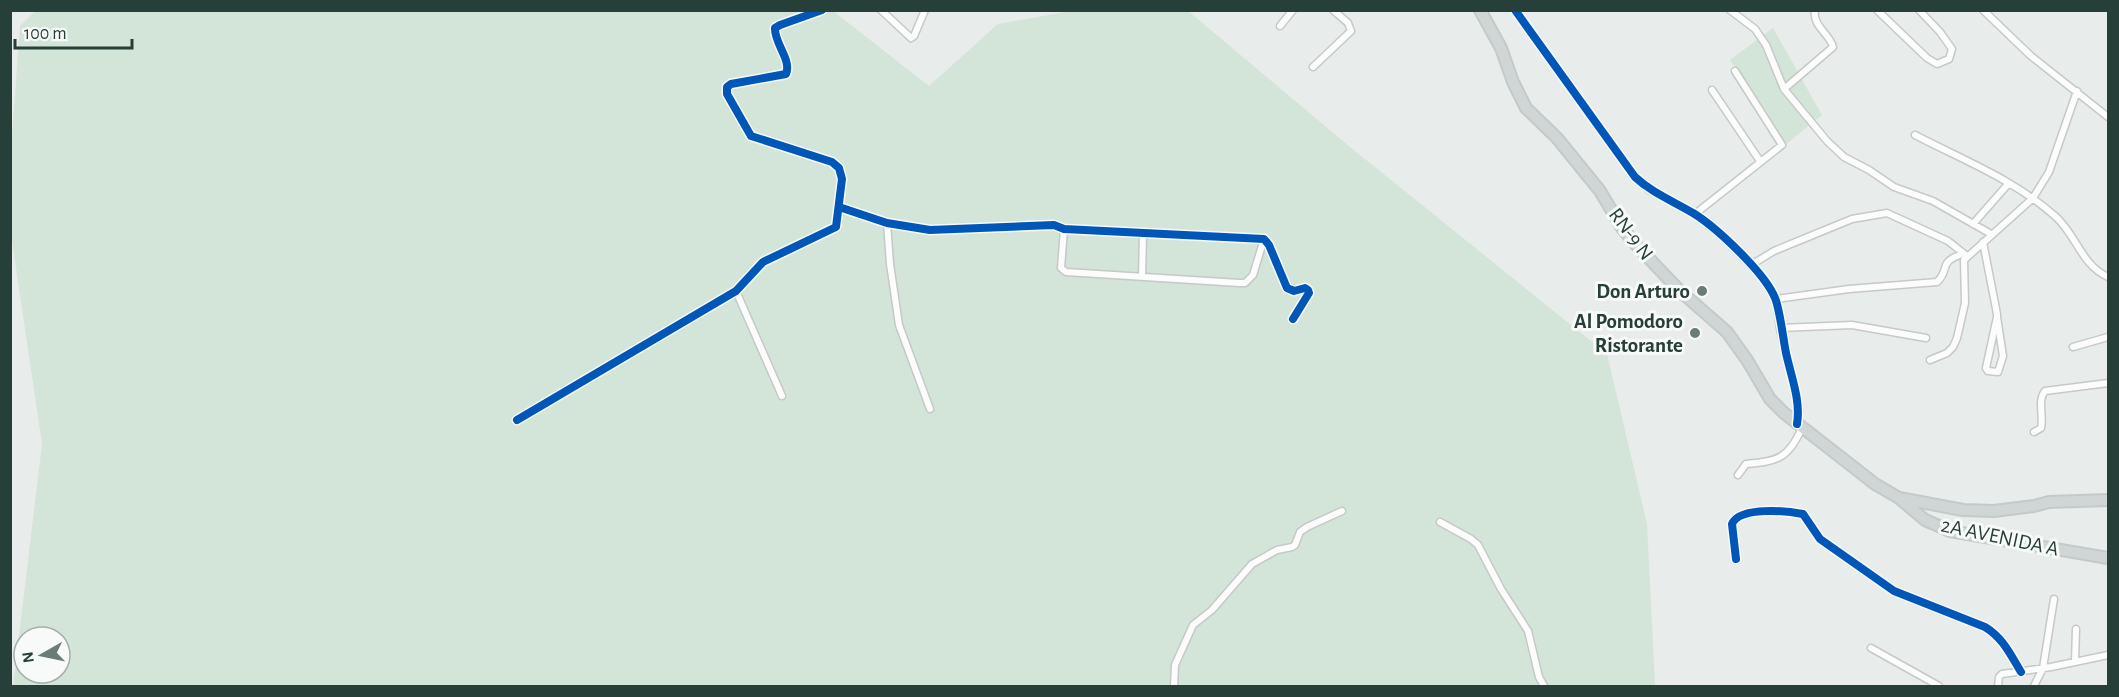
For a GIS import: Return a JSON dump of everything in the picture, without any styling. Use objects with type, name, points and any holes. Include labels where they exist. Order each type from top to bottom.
[{"type":"main road","name":"RN-9 N","points":[[1480,10],[1501,48],[1513,82],[1526,108],[1557,138],[1600,191],[1622,228],[1638,248],[1680,291],[1727,332],[1770,399],[1799,426],[1875,484],[1899,498]]},
{"type":"main road","points":[[1899,498],[1963,510],[1994,511],[2049,502],[2109,500]]},
{"type":"main road","name":"2A AVENIDA A","points":[[1899,498],[1925,520],[1950,531],[2109,558]]},
{"type":"street","points":[[517,420],[736,291],[763,262],[836,227],[842,179],[839,168],[832,162],[751,136],[727,94],[727,87],[731,84],[786,74],[788,68],[775,35],[775,28],[822,10]]},
{"type":"street","points":[[881,10],[911,38],[925,10]]},
{"type":"street","points":[[1280,26],[1293,10]]},
{"type":"street","points":[[1313,67],[1351,31],[1348,22],[1333,10]]},
{"type":"street","points":[[1515,10],[1635,177],[1649,190],[1695,214],[1724,238],[1764,279],[1776,299],[1780,328],[1799,410],[1799,426],[1790,452],[1769,461],[1746,464],[1738,475]]},
{"type":"street","points":[[1730,10],[1755,29],[1766,45],[1784,89],[1827,141],[1847,159],[1869,170],[1894,187],[1933,201],[1991,234]]},
{"type":"street","points":[[1784,89],[1833,47],[1832,42],[1815,20],[1815,10]]},
{"type":"street","points":[[1876,10],[1927,58],[1936,64],[1949,59],[1952,49],[1940,32],[1918,10]]},
{"type":"street","points":[[1983,10],[2031,56],[2109,117]]},
{"type":"street","points":[[1695,214],[1782,144],[1735,71]]},
{"type":"street","points":[[1712,90],[1760,161]]},
{"type":"street","points":[[1776,299],[1937,282],[1941,279],[1945,263],[1953,257],[1965,255],[1983,242],[2033,198],[2049,172],[2077,91]]},
{"type":"street","points":[[1915,135],[1973,163],[2033,198],[2057,218],[2086,260],[2099,273],[2109,277]]},
{"type":"street","points":[[1972,224],[2009,183]]},
{"type":"street","points":[[839,207],[887,223],[930,230],[1054,225],[1064,229],[1264,239],[1269,245],[1287,288],[1294,291],[1305,288],[1308,290],[1309,293],[1293,319]]},
{"type":"street","points":[[1751,265],[1774,251],[1852,219],[1887,213],[1948,241],[1965,255]]},
{"type":"street","points":[[887,223],[890,264],[899,325],[930,410]]},
{"type":"street","points":[[1064,229],[1062,271],[1245,283],[1253,275],[1264,239]]},
{"type":"street","points":[[1142,277],[1143,234]]},
{"type":"street","points":[[1983,242],[1997,317],[2002,356],[1998,372],[1988,371],[1986,368],[1997,317]]},
{"type":"street","points":[[1930,360],[1947,353],[1957,338],[1965,303],[1965,255]]},
{"type":"street","points":[[736,291],[782,396]]},
{"type":"street","points":[[1780,328],[1852,325],[1926,338]]},
{"type":"street","points":[[2073,348],[2109,338]]},
{"type":"street","points":[[2034,432],[2041,428],[2040,398],[2045,391],[2109,383]]},
{"type":"street","points":[[1736,559],[1732,524],[1739,516],[1776,509],[1803,514],[1820,539],[1894,591],[1985,627],[1997,634],[2021,672]]},
{"type":"street","points":[[1174,687],[1175,665],[1193,625],[1212,610],[1252,564],[1277,550],[1292,547],[1300,532],[1342,511]]},
{"type":"street","points":[[1440,522],[1478,545],[1501,589],[1528,631],[1539,677],[1544,687]]},
{"type":"street","points":[[2034,687],[2043,668],[2054,599]]},
{"type":"street","points":[[2075,662],[2076,629]]},
{"type":"street","points":[[1871,648],[1939,687]]},
{"type":"street","points":[[1998,687],[2001,675],[2109,655]]},
{"type":"green space","points":[[35,11],[833,11],[929,86],[998,24],[1072,11],[1188,11],[1350,147],[1607,354],[1647,524],[1655,686],[13,686],[72,685],[72,625],[20,625],[42,444],[10,227],[11,151],[20,26]]},
{"type":"green space","points":[[1773,28],[1822,115],[1785,145],[1730,60]]},
{"type":"cycle path","points":[[517,420],[736,291],[763,262],[836,227],[842,179],[839,168],[832,162],[751,136],[727,94],[727,87],[731,84],[786,74],[787,63],[777,40],[775,28],[822,10]]},
{"type":"cycle path","points":[[1515,10],[1635,177],[1648,188],[1693,213],[1714,229],[1739,251],[1770,288],[1775,298],[1795,388],[1798,406],[1797,424]]},
{"type":"cycle path","points":[[839,207],[887,223],[930,230],[1054,225],[1064,229],[1264,239],[1269,245],[1287,288],[1294,291],[1305,288],[1308,290],[1309,293],[1293,319]]},
{"type":"cycle path","points":[[1736,559],[1732,524],[1737,518],[1744,514],[1765,511],[1803,514],[1820,539],[1894,591],[1991,631],[2006,647],[2021,672]]},
{"type":"place","name":"Don Arturo","points":[[1702,291]]},
{"type":"place","name":"Al Pomodoro Ristorante","points":[[1695,333]]}]
